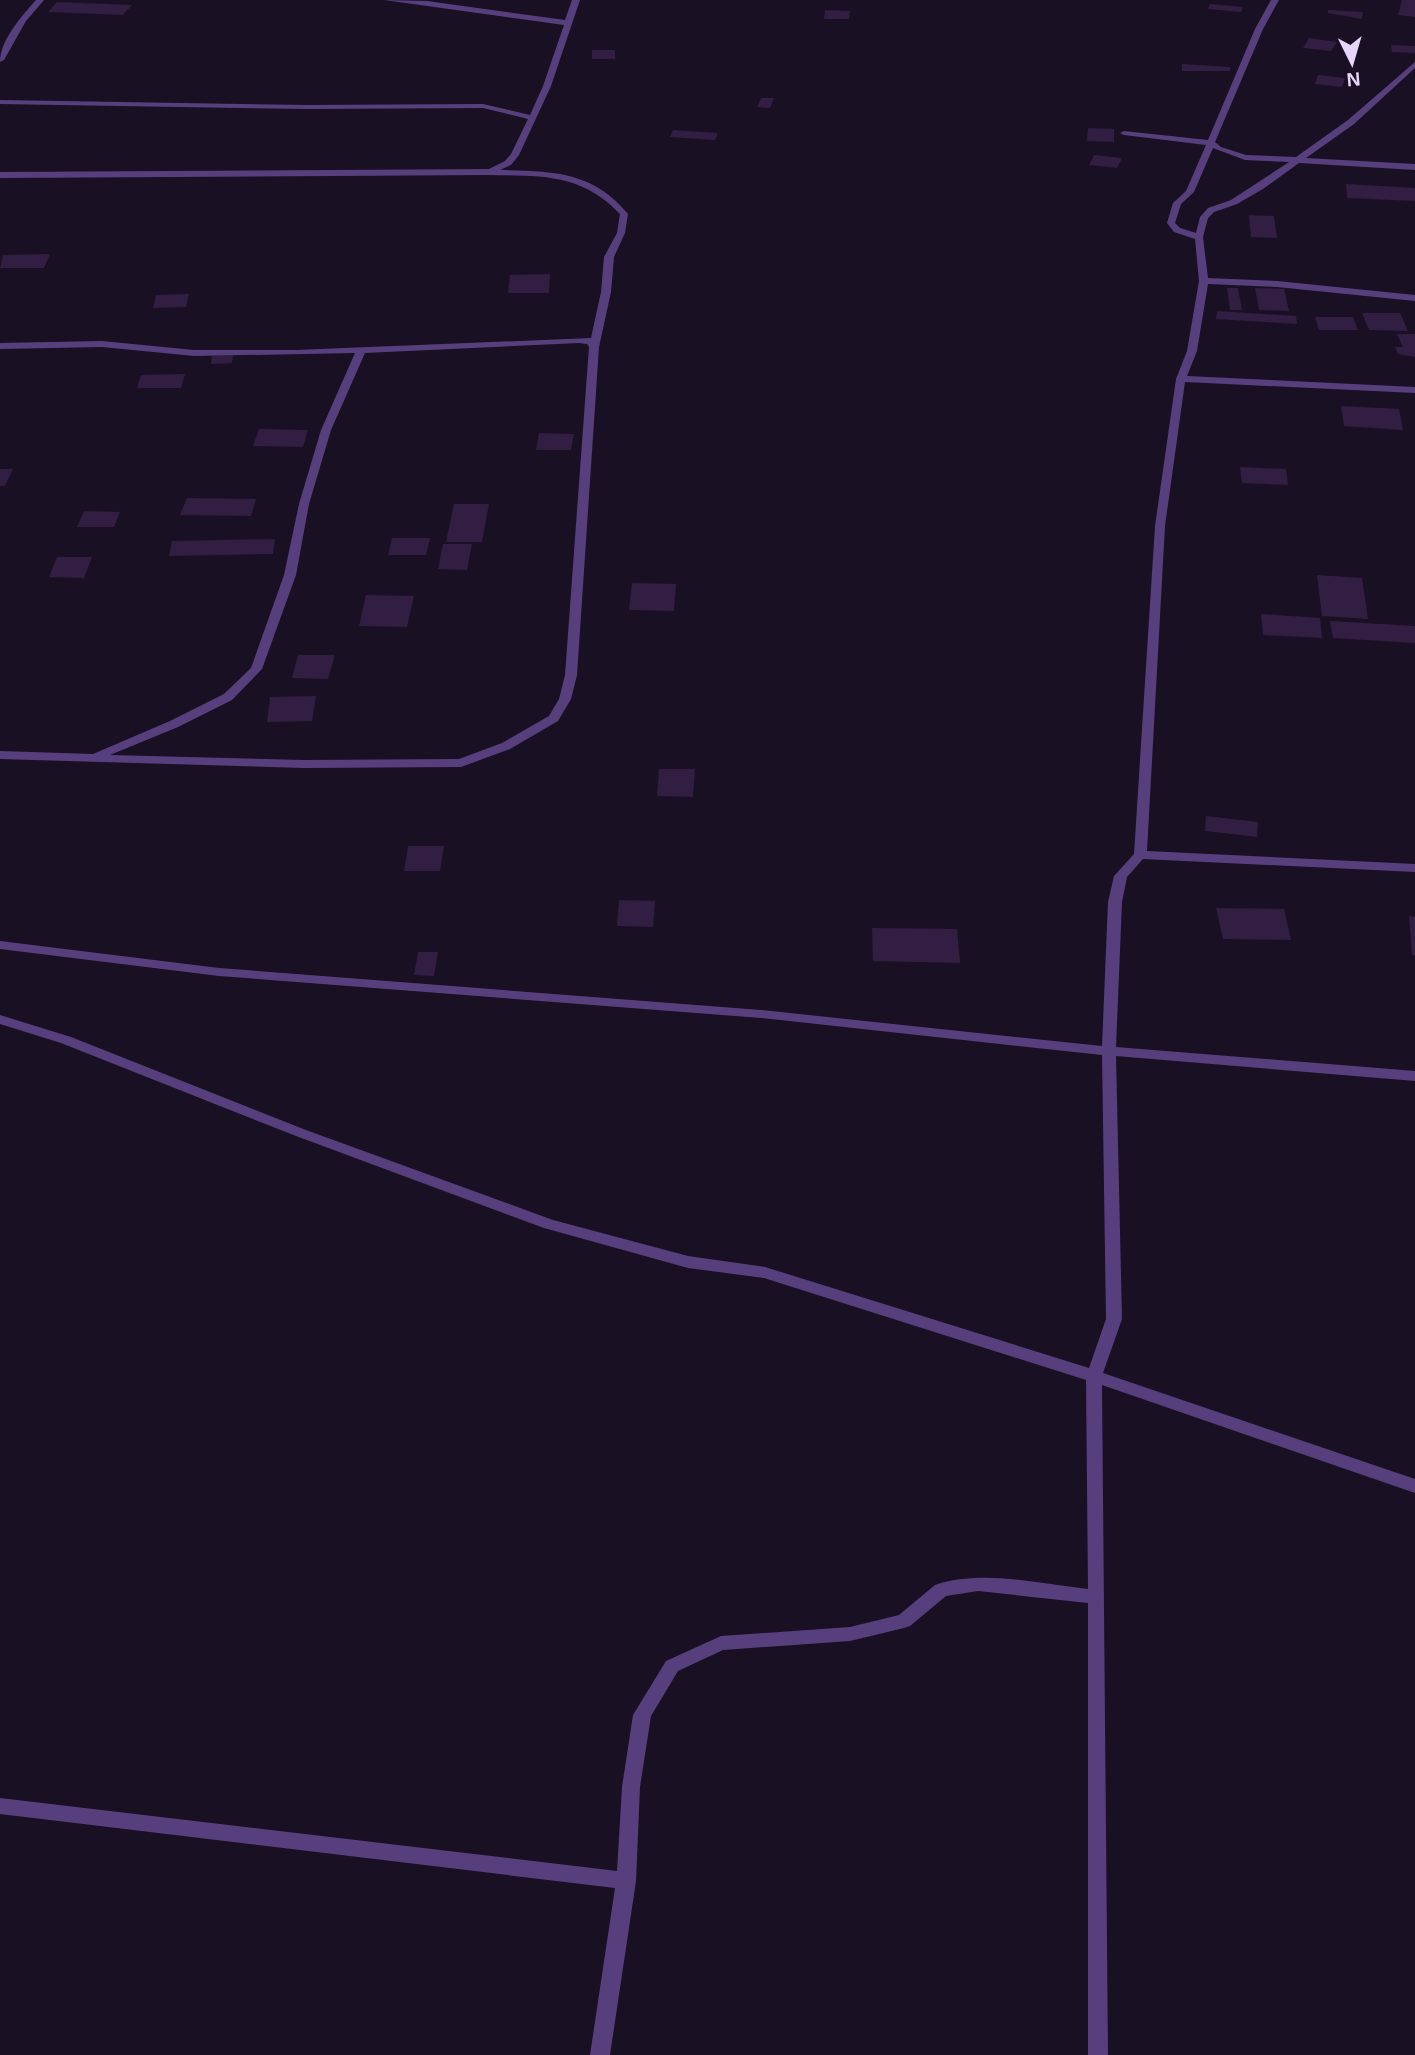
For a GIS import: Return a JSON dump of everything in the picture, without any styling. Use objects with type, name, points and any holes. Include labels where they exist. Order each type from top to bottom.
[{"type":"street","points":[[0,60],[23,20],[40,0]]},
{"type":"street","points":[[388,0],[569,23]]},
{"type":"street","points":[[488,172],[508,163],[514,155],[547,86],[576,0]]},
{"type":"street","points":[[1199,237],[1177,230],[1171,223],[1177,204],[1190,192],[1259,29],[1275,0]]},
{"type":"street","points":[[1098,2055],[1094,1376],[1114,1319],[1109,1051],[1115,902],[1121,876],[1140,855],[1160,526],[1181,379],[1192,351],[1204,281],[1199,237],[1204,217],[1211,210],[1234,202],[1260,187],[1351,122],[1415,64]]},
{"type":"street","points":[[1400,80],[1415,81]]},
{"type":"street","points":[[0,102],[307,107],[483,106],[532,118]]},
{"type":"street","points":[[1124,132],[1212,143],[1218,149],[1245,157],[1415,167]]},
{"type":"street","points":[[0,184],[3,175],[488,172],[554,175],[594,185],[611,198],[624,214],[621,233],[609,257],[606,292],[594,347],[571,675],[565,699],[554,718],[506,746],[461,763],[304,764],[0,755]]},
{"type":"street","points":[[1204,281],[1277,284],[1415,298]]},
{"type":"street","points":[[0,345],[102,344],[194,353],[361,350],[579,340],[590,341],[594,347]]},
{"type":"street","points":[[90,758],[174,724],[228,697],[256,669],[290,575],[304,504],[326,430],[361,350]]},
{"type":"street","points":[[1181,379],[1415,390]]},
{"type":"street","points":[[1140,855],[1415,868]]},
{"type":"street","points":[[0,945],[219,972],[761,1014],[1109,1051],[1415,1076]]},
{"type":"street","points":[[0,1019],[66,1040],[288,1129],[549,1224],[688,1262],[765,1273],[1094,1376],[1415,1486]]},
{"type":"street","points":[[600,2055],[625,1881],[631,1787],[642,1715],[672,1665],[721,1643],[850,1634],[904,1621],[941,1590],[978,1584],[1097,1597]]},
{"type":"street","points":[[0,1806],[625,1881]]},
{"type":"building","points":[[1402,0],[1415,0],[1415,17],[1398,15]]},
{"type":"building","points":[[57,2],[132,5],[123,15],[48,12]]},
{"type":"building","points":[[1210,4],[1243,7],[1241,12],[1208,9]]},
{"type":"building","points":[[825,10],[850,11],[849,19],[824,19]]},
{"type":"building","points":[[1328,10],[1363,12],[1362,19],[1328,13]]},
{"type":"building","points":[[1309,38],[1337,42],[1331,51],[1303,48]]},
{"type":"building","points":[[1391,45],[1415,46],[1415,53],[1392,52]]},
{"type":"building","points":[[592,50],[615,50],[615,59],[592,59]]},
{"type":"building","points":[[1182,64],[1230,67],[1230,71],[1182,71]]},
{"type":"building","points":[[1318,75],[1345,78],[1342,87],[1315,84]]},
{"type":"building","points":[[761,98],[774,98],[770,108],[757,107]]},
{"type":"building","points":[[1088,128],[1114,129],[1114,142],[1087,141]]},
{"type":"building","points":[[673,130],[718,133],[715,140],[670,137]]},
{"type":"building","points":[[1094,155],[1122,158],[1117,168],[1089,165]]},
{"type":"building","points":[[1346,184],[1415,188],[1415,201],[1347,198]]},
{"type":"building","points":[[1249,215],[1274,216],[1277,238],[1251,237]]},
{"type":"building","points":[[50,254],[44,268],[0,268],[3,255]]},
{"type":"building","points":[[550,274],[549,293],[508,293],[510,275]]},
{"type":"building","points":[[1227,288],[1238,288],[1242,310],[1230,310]]},
{"type":"building","points":[[1255,288],[1284,289],[1289,311],[1259,310]]},
{"type":"building","points":[[189,294],[186,307],[153,308],[156,295]]},
{"type":"building","points":[[1217,311],[1296,316],[1297,324],[1216,319]]},
{"type":"building","points":[[1362,313],[1400,313],[1408,331],[1369,330]]},
{"type":"building","points":[[1315,317],[1353,317],[1358,330],[1319,330]]},
{"type":"building","points":[[1397,334],[1415,334],[1415,357],[1398,354],[1395,347],[1403,347]]},
{"type":"building","points":[[233,355],[232,363],[211,364],[212,356]]},
{"type":"building","points":[[185,374],[181,388],[137,388],[141,375]]},
{"type":"building","points":[[1341,406],[1399,409],[1403,430],[1344,426]]},
{"type":"building","points":[[259,429],[308,430],[303,447],[253,446]]},
{"type":"building","points":[[539,433],[574,434],[571,450],[536,450]]},
{"type":"building","points":[[1240,467],[1286,469],[1288,485],[1242,483]]},
{"type":"building","points":[[0,469],[13,469],[5,486],[0,486]]},
{"type":"building","points":[[187,498],[256,499],[251,516],[180,515]]},
{"type":"building","points":[[454,504],[489,504],[482,542],[446,542]]},
{"type":"building","points":[[84,511],[120,512],[114,527],[77,527]]},
{"type":"building","points":[[392,538],[430,538],[426,555],[388,555]]},
{"type":"building","points":[[275,539],[273,554],[169,556],[172,541]]},
{"type":"building","points":[[443,544],[472,544],[467,570],[438,569]]},
{"type":"building","points":[[57,557],[92,557],[84,578],[49,577]]},
{"type":"building","points":[[1317,575],[1362,578],[1368,619],[1322,616]]},
{"type":"building","points":[[632,583],[676,584],[674,611],[629,610]]},
{"type":"building","points":[[366,595],[414,596],[407,627],[359,626]]},
{"type":"building","points":[[1261,614],[1320,618],[1322,638],[1263,635]]},
{"type":"building","points":[[1330,621],[1415,626],[1415,643],[1333,638]]},
{"type":"building","points":[[298,655],[335,655],[328,679],[292,678]]},
{"type":"building","points":[[316,696],[312,721],[267,722],[270,697]]},
{"type":"building","points":[[659,769],[695,769],[693,797],[657,796]]},
{"type":"building","points":[[1206,816],[1258,822],[1257,837],[1205,831]]},
{"type":"building","points":[[408,846],[444,846],[440,871],[404,871]]},
{"type":"building","points":[[619,900],[655,901],[653,927],[617,926]]},
{"type":"building","points":[[1216,908],[1284,909],[1291,940],[1223,939]]},
{"type":"building","points":[[1409,916],[1415,917],[1415,955],[1412,955]]},
{"type":"building","points":[[872,928],[957,929],[960,963],[873,961]]},
{"type":"building","points":[[418,952],[438,952],[434,976],[414,975]]}]
